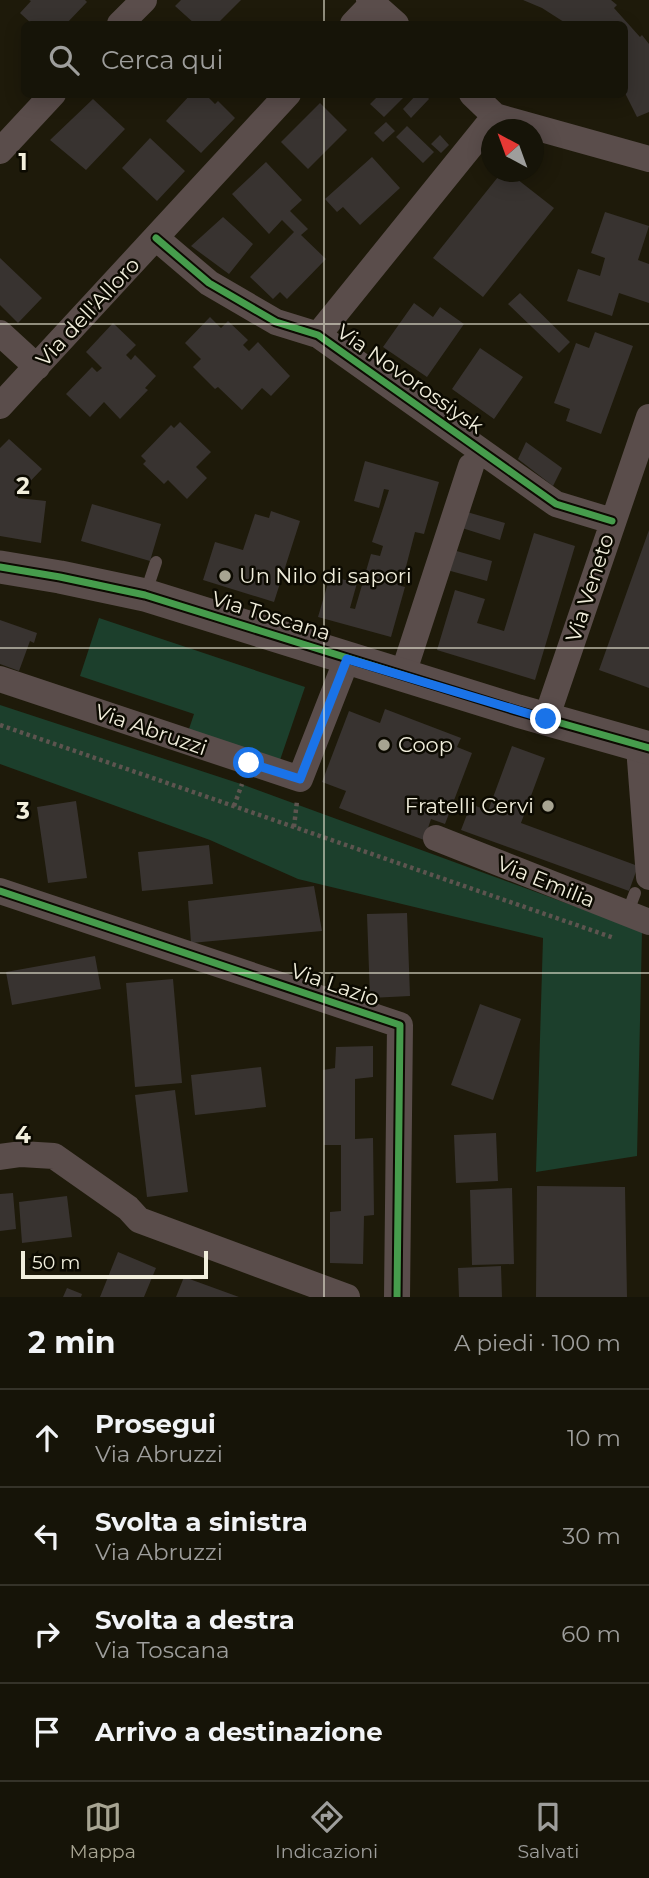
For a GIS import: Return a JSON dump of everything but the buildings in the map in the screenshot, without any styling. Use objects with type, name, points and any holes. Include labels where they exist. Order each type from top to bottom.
[{"type":"street","points":[[123,21],[144,0]]},
{"type":"street","points":[[355,21],[371,2],[393,21]]},
{"type":"street","points":[[0,152],[50,98]]},
{"type":"street","name":"Via dell'Alloro","points":[[0,406],[284,98]]},
{"type":"street","points":[[476,98],[495,116],[649,159]]},
{"type":"street","points":[[318,335],[495,116]]},
{"type":"street","name":"Via Novorossiysk","points":[[156,238],[209,283],[276,323],[318,335],[556,504],[612,521]]},
{"type":"street","points":[[0,333],[37,367]]},
{"type":"street","name":"Via Veneto","points":[[546,719],[649,417]]},
{"type":"street","points":[[403,674],[471,466]]},
{"type":"street","name":"Via Toscana","points":[[0,567],[145,596],[644,748]]},
{"type":"street","name":"Via Abruzzi","points":[[0,679],[300,779],[347,659]]},
{"type":"street","name":"Via Emilia","points":[[443,835],[640,901],[644,748]]},
{"type":"street","name":"Via Lazio","points":[[0,891],[400,1025],[397,1297]]},
{"type":"street","points":[[0,1157],[21,1154],[54,1156],[128,1208],[139,1220],[347,1297]]},
{"type":"lane","points":[[145,596],[156,562]]},
{"type":"path","points":[[0,725],[623,942]]},
{"type":"path","points":[[234,806],[239,793]]},
{"type":"green space","points":[[99,618],[305,687],[279,763],[188,732],[194,714],[80,676]]},
{"type":"green space","points":[[0,705],[244,785],[642,931],[637,1156],[536,1172],[543,938],[298,879],[210,840],[0,764]]},
{"type":"cycle path","points":[[156,238],[209,283],[276,322],[318,335],[556,504],[612,521]]},
{"type":"cycle path","points":[[0,567],[145,595],[518,711],[649,748]]},
{"type":"cycle path","points":[[0,891],[400,1025],[397,1297]]},
{"type":"place","name":"Un Nilo di sapori","points":[[225,576]]},
{"type":"place","name":"Coop","points":[[384,745]]},
{"type":"place","name":"Fratelli Cervi","points":[[548,806]]},
{"type":"route","points":[[249,763],[300,779],[347,659],[546,719]]}]
